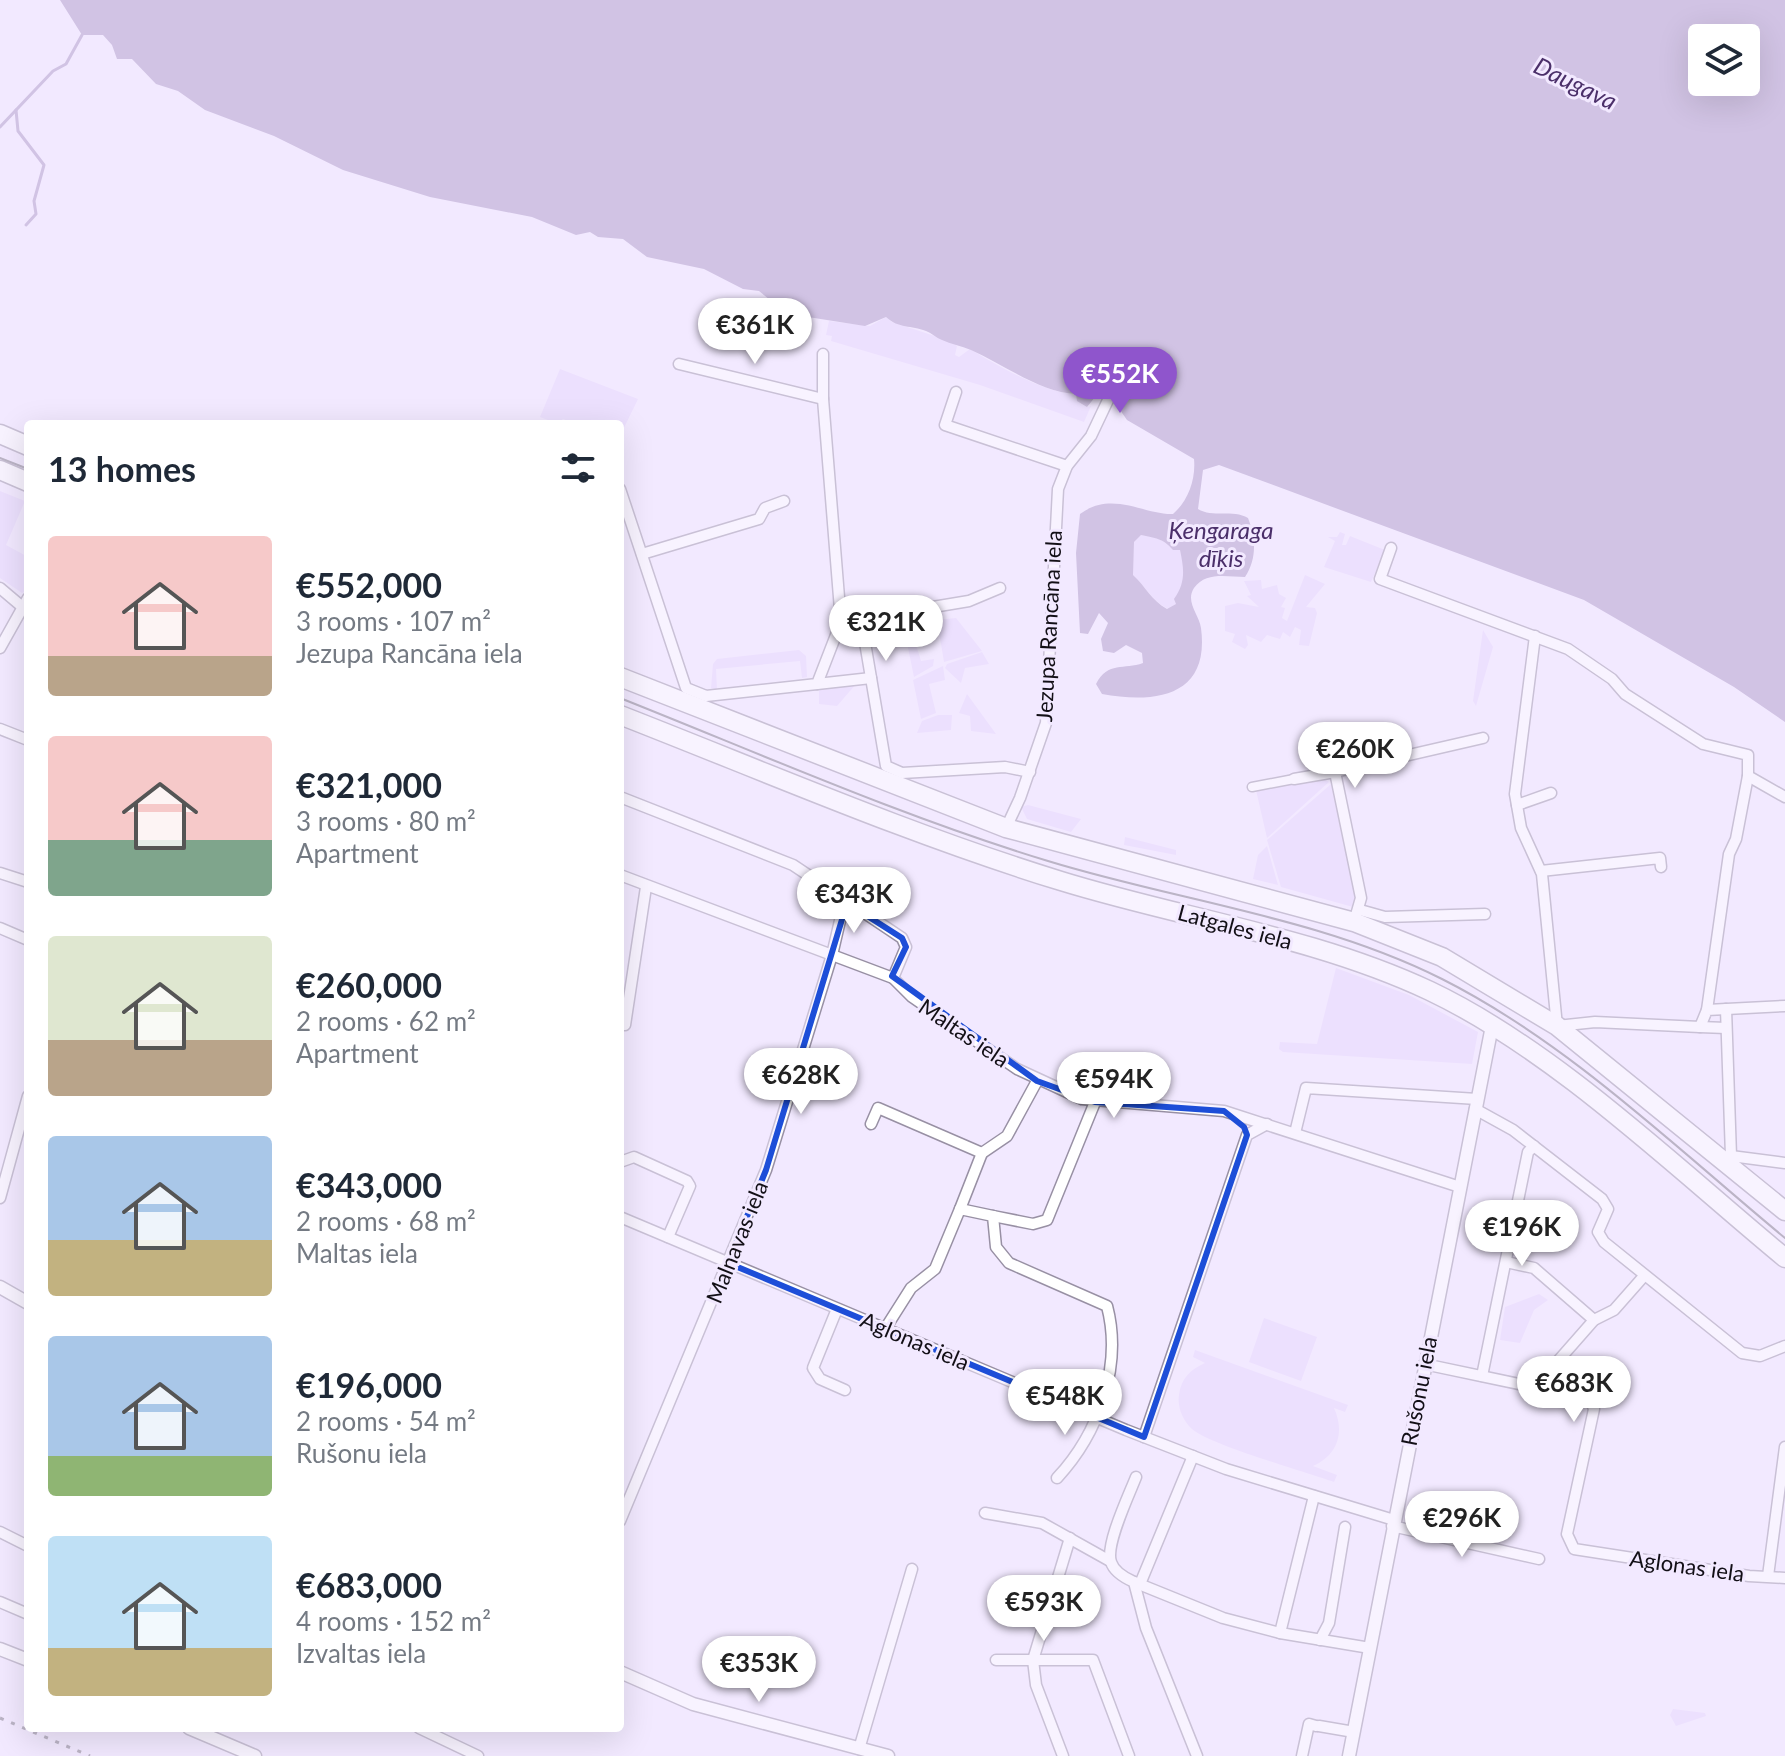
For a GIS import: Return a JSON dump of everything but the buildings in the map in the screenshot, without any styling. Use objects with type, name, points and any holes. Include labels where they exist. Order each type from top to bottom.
[{"type":"highway","points":[[0,434],[24,444]]},
{"type":"highway","points":[[0,470],[24,480]]},
{"type":"highway","name":"Latgales iela","points":[[624,678],[693,698],[892,776],[1006,828],[1049,842],[1357,916],[1442,957],[1557,1026],[1729,1160],[1785,1211]]},
{"type":"highway","name":"Latgales iela","points":[[624,717],[941,841],[1040,875],[1274,936],[1367,965],[1432,992],[1492,1026],[1558,1071],[1785,1258]]},
{"type":"highway","points":[[1040,875],[1049,842]]},
{"type":"street","points":[[817,684],[841,622],[823,399],[823,354]]},
{"type":"street","points":[[679,364],[823,399]]},
{"type":"street","points":[[956,392],[945,425],[1067,466],[1091,436],[1118,379]]},
{"type":"street","name":"Jezupa Rancāna iela","points":[[1006,828],[1030,772],[1046,723],[1056,507],[1067,466]]},
{"type":"street","points":[[624,501],[686,688],[693,698],[871,678]]},
{"type":"street","points":[[642,554],[756,520],[765,508],[784,501]]},
{"type":"street","points":[[1391,548],[1380,579],[1568,649],[1612,679],[1625,694],[1703,744],[1748,755],[1748,776],[1736,839],[1729,854],[1707,1010],[1700,1027]]},
{"type":"street","points":[[0,588],[24,604]]},
{"type":"street","points":[[841,622],[969,601],[1000,588]]},
{"type":"street","points":[[0,648],[24,611]]},
{"type":"street","points":[[861,619],[886,766],[892,776],[917,769],[1005,767],[1030,772]]},
{"type":"street","points":[[1535,636],[1515,794],[1521,828],[1541,871],[1557,1026],[1595,1022],[1726,1028]]},
{"type":"street","points":[[0,729],[24,738]]},
{"type":"street","points":[[1252,787],[1335,772],[1483,738]]},
{"type":"street","points":[[1335,772],[1361,898],[1357,916],[1485,914]]},
{"type":"street","points":[[1748,776],[1785,797]]},
{"type":"street","points":[[1517,805],[1551,793]]},
{"type":"street","points":[[624,799],[793,865],[902,938],[906,947],[893,978]]},
{"type":"street","points":[[1541,871],[1660,858],[1661,867]]},
{"type":"street","points":[[0,873],[24,881]]},
{"type":"street","name":"Maltas iela","points":[[624,877],[893,978],[912,997],[1037,1081],[1095,1102],[1235,1114],[1460,1187]]},
{"type":"street","points":[[625,1025],[646,887]]},
{"type":"street","name":"Malnavas iela","points":[[624,1511],[766,1170],[847,903]]},
{"type":"street","points":[[0,928],[24,938]]},
{"type":"street","points":[[1707,1010],[1785,1006]]},
{"type":"street","points":[[1726,1009],[1729,1160],[1785,1163]]},
{"type":"street","name":"Rušonu iela","points":[[1349,1756],[1492,1026]]},
{"type":"street","points":[[885,1329],[911,1288],[935,1269],[982,1153],[1007,1136],[1037,1081]]},
{"type":"street","points":[[1295,1133],[1306,1088],[1476,1104],[1602,1199],[1608,1209],[1598,1232],[1604,1242],[1742,1353],[1760,1356],[1785,1346]]},
{"type":"street","points":[[960,1209],[1033,1224],[1047,1220],[1095,1102]]},
{"type":"street","points":[[0,1198],[4,1163],[24,1107]]},
{"type":"street","points":[[871,1124],[878,1108],[982,1153]]},
{"type":"street","points":[[1235,1114],[1247,1135]]},
{"type":"street","points":[[1144,1437],[1247,1135],[1267,1124]]},
{"type":"street","points":[[1482,1376],[1528,1152],[1534,1146]]},
{"type":"street","points":[[624,1161],[634,1157],[687,1181],[690,1186],[668,1237]]},
{"type":"street","points":[[993,1216],[996,1247],[1009,1263],[1107,1306],[1108,1390],[1098,1418],[1057,1478]]},
{"type":"street","name":"Aglonas iela","points":[[624,1219],[1193,1456],[1393,1523],[1539,1559]]},
{"type":"street","points":[[1506,1262],[1534,1268],[1594,1320]]},
{"type":"street","points":[[1424,1364],[1536,1386],[1594,1320],[1614,1310],[1644,1276]]},
{"type":"street","points":[[0,1287],[24,1301]]},
{"type":"street","points":[[837,1309],[813,1368],[820,1379],[845,1390]]},
{"type":"street","name":"Aglonas iela","points":[[1536,1386],[1586,1397],[1593,1404],[1580,1484],[1567,1534],[1571,1546],[1590,1552],[1785,1578]]},
{"type":"street","points":[[1768,1576],[1785,1447]]},
{"type":"street","points":[[1193,1456],[1137,1583],[1146,1628],[1197,1756]]},
{"type":"street","points":[[1110,1561],[1110,1548],[1136,1477]]},
{"type":"street","points":[[1280,1633],[1314,1496]]},
{"type":"street","points":[[985,1513],[1042,1523],[1110,1561],[1116,1570],[1137,1583],[1197,1609],[1280,1633],[1370,1648]]},
{"type":"street","points":[[1320,1640],[1329,1623],[1345,1527]]},
{"type":"street","points":[[0,1532],[24,1544]]},
{"type":"street","points":[[1063,1756],[1036,1685],[1033,1660],[1070,1538]]},
{"type":"street","points":[[859,1749],[912,1569]]},
{"type":"street","points":[[0,1602],[24,1612]]},
{"type":"street","points":[[0,1649],[24,1658]]},
{"type":"street","points":[[996,1660],[1093,1660],[1129,1756]]},
{"type":"street","points":[[624,1674],[693,1704],[888,1756]]},
{"type":"street","points":[[1302,1756],[1309,1724],[1354,1732]]},
{"type":"street","points":[[198,1732],[255,1756]]},
{"type":"street","points":[[427,1732],[478,1756]]},
{"type":"highlighted area","points":[[847,903],[902,938],[906,947],[892,976],[1037,1081],[1095,1102],[1224,1111],[1244,1127],[1247,1135],[1144,1437],[728,1263],[766,1170]]},
{"type":"shaded area","points":[[886,317],[892,322],[950,341],[957,346],[955,355],[959,357],[970,349],[1037,384],[1077,394],[1087,407],[1091,406],[1084,422],[980,385],[831,341],[832,336],[826,335],[829,321],[870,326]]},
{"type":"shaded area","points":[[560,369],[638,399],[624,428],[624,420],[548,420],[540,417]]},
{"type":"shaded area","points":[[0,491],[24,501],[6,545],[24,555],[24,592],[0,578]]},
{"type":"shaded area","points":[[1340,532],[1345,534],[1342,545],[1346,545],[1350,536],[1385,550],[1371,582],[1324,567],[1335,541],[1328,537],[1337,537]]},
{"type":"shaded area","points":[[1141,535],[1159,539],[1173,550],[1180,550],[1183,580],[1176,604],[1168,609],[1132,574],[1134,542]]},
{"type":"shaded area","points":[[1305,575],[1325,584],[1306,607],[1315,608],[1317,613],[1309,646],[1299,645],[1301,630],[1295,627],[1290,637],[1283,632],[1280,639],[1267,635],[1261,642],[1246,635],[1248,645],[1245,649],[1232,642],[1235,634],[1225,631],[1225,606],[1238,603],[1259,607],[1247,596],[1251,595],[1244,581],[1261,580],[1262,589],[1277,585],[1279,594],[1286,598],[1281,607],[1285,608],[1282,618],[1287,621]]},
{"type":"shaded area","points":[[931,613],[935,630],[906,635],[903,617]]},
{"type":"shaded area","points":[[956,618],[982,651],[944,662],[937,620]]},
{"type":"shaded area","points":[[1483,630],[1493,647],[1476,706],[1473,701]]},
{"type":"shaded area","points":[[906,638],[914,638],[921,661],[934,659],[933,666],[914,677]]},
{"type":"shaded area","points":[[799,650],[806,656],[807,677],[802,678],[800,661],[716,669],[717,690],[711,688],[713,664],[717,659]]},
{"type":"shaded area","points":[[982,652],[989,664],[965,668],[961,683],[945,668],[947,664]]},
{"type":"shaded area","points":[[943,666],[945,680],[929,684],[936,713],[921,719],[913,680]]},
{"type":"shaded area","points":[[856,684],[837,706],[819,704],[819,686]]},
{"type":"shaded area","points":[[967,694],[996,734],[971,731],[970,716],[959,713]]},
{"type":"shaded area","points":[[938,715],[952,715],[951,730],[917,733],[922,721]]},
{"type":"shaded area","points":[[1322,778],[1329,782],[1267,838],[1256,790]]},
{"type":"shaded area","points":[[1331,784],[1356,899],[1353,907],[1281,887],[1267,840]]},
{"type":"shaded area","points":[[1028,805],[1081,819],[1071,832],[1027,819],[1021,807]]},
{"type":"shaded area","points":[[1125,837],[1176,850],[1176,855],[1124,845]]},
{"type":"shaded area","points":[[1267,846],[1278,885],[1253,879],[1258,855]]},
{"type":"shaded area","points":[[1336,968],[1409,995],[1478,1032],[1472,1064],[1283,1052],[1279,1049],[1280,1042],[1317,1044]]},
{"type":"shaded area","points":[[1539,1294],[1548,1300],[1534,1310],[1520,1343],[1500,1340],[1505,1307]]},
{"type":"shaded area","points":[[1264,1318],[1317,1337],[1301,1381],[1249,1362]]},
{"type":"shaded area","points":[[1195,1350],[1348,1405],[1345,1412],[1334,1408],[1339,1426],[1337,1442],[1328,1456],[1313,1466],[1337,1475],[1334,1482],[1237,1450],[1192,1429],[1181,1414],[1179,1400],[1184,1379],[1205,1363],[1193,1357]]},
{"type":"shaded area","points":[[1673,1709],[1705,1713],[1706,1716],[1676,1726],[1670,1715]]},
{"type":"water","points":[[60,0],[1785,0],[1785,722],[1734,687],[1584,600],[1219,465],[1203,470],[1198,509],[1248,518],[1254,548],[1249,570],[1245,577],[1211,577],[1194,588],[1191,598],[1200,623],[1202,651],[1197,668],[1188,681],[1175,690],[1159,695],[1122,697],[1102,694],[1096,684],[1101,677],[1111,669],[1143,663],[1142,653],[1126,645],[1114,653],[1103,651],[1101,639],[1108,623],[1099,613],[1088,634],[1080,633],[1076,553],[1080,514],[1092,507],[1116,504],[1173,514],[1187,496],[1194,467],[1194,459],[1127,420],[1118,407],[1123,382],[1112,376],[1087,407],[1077,401],[1076,394],[1036,384],[971,350],[886,317],[865,326],[808,317],[775,304],[759,291],[743,289],[704,269],[647,257],[623,239],[598,237],[590,232],[576,235],[532,217],[430,197],[343,170],[274,136],[205,110],[178,91],[156,84],[132,59],[117,59],[112,45],[103,35],[82,35]],"holes":[[[1141,535],[1155,538],[1173,550],[1180,550],[1182,581],[1174,599],[1176,604],[1167,609],[1133,575],[1134,542]]]},
{"type":"waterway","points":[[0,127],[53,71],[66,64],[82,35]]},
{"type":"waterway","points":[[16,110],[18,131],[44,165],[34,201],[36,214],[26,225]]},
{"type":"tram line","points":[[0,458],[24,467]]},
{"type":"tram line","points":[[624,700],[832,784],[994,844],[1097,875],[1298,925],[1347,940],[1442,979],[1489,1005],[1578,1065],[1785,1238]]},
{"type":"railway","points":[[0,1718],[24,1728]]},
{"type":"railway","points":[[33,1732],[90,1756]]},
{"type":"water label","name":"Daugava","points":[[1575,84]]},
{"type":"water label","name":"Ķengaraga dīķis","points":[[1221,545]]}]
